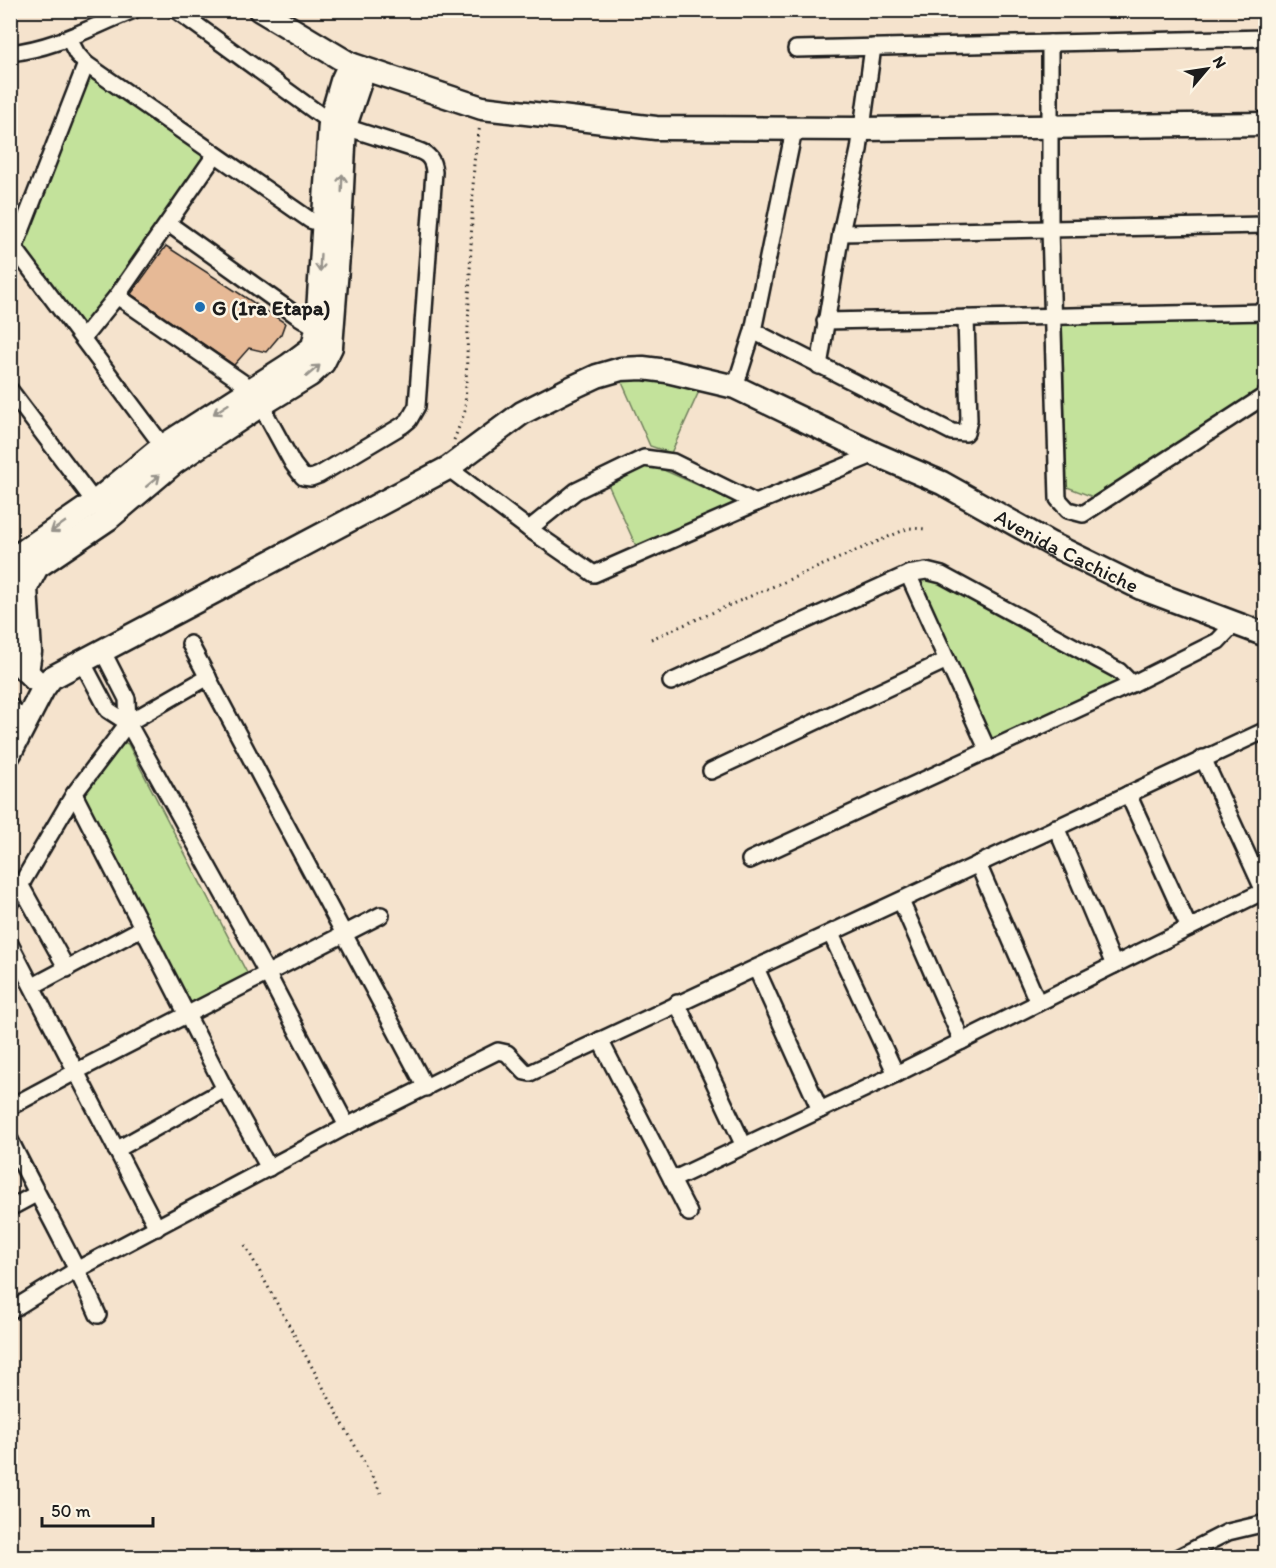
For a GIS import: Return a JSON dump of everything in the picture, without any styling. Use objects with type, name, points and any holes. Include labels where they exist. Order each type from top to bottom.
[{"type":"street","points":[[10,53],[32,50],[69,39],[134,10]]},
{"type":"street","points":[[117,296],[256,397],[297,471],[303,477],[311,478],[319,475],[403,425],[409,420],[417,406],[433,165],[430,157],[337,124],[176,10]]},
{"type":"street","points":[[260,10],[357,67],[482,108],[656,128],[795,130],[1266,124]]},
{"type":"street","points":[[796,49],[1266,38]]},
{"type":"street","points":[[69,39],[76,54],[86,64],[310,220],[331,227]]},
{"type":"street","points":[[1050,43],[1050,229],[1058,499],[1068,510],[1083,514],[1266,395]]},
{"type":"street","points":[[819,366],[825,321],[862,129],[873,47]]},
{"type":"street","points":[[86,64],[16,244],[14,258],[83,338],[168,455]]},
{"type":"street","points":[[10,580],[23,553],[101,511],[168,455],[256,397],[313,347],[324,329],[337,124],[342,81],[357,67]]},
{"type":"street","points":[[735,387],[753,331],[795,130]]},
{"type":"street","points":[[83,338],[117,296],[169,224],[215,155]]},
{"type":"street","points":[[169,224],[324,329]]},
{"type":"street","points":[[841,233],[1266,225]]},
{"type":"street","points":[[825,321],[1266,312]]},
{"type":"street","points":[[753,331],[952,432],[966,434],[969,420],[966,318]]},
{"type":"street","name":"Avenida Cachiche","points":[[43,689],[51,678],[93,658],[174,612],[448,468],[522,413],[597,376],[621,369],[643,368],[668,371],[735,387],[875,454],[942,483],[1051,544],[1131,583],[1266,635]]},
{"type":"street","points":[[10,390],[101,511]]},
{"type":"street","points":[[448,468],[594,574],[875,454]]},
{"type":"street","points":[[529,529],[576,491],[644,458],[673,462],[756,503]]},
{"type":"street","points":[[23,553],[30,652],[27,672]]},
{"type":"street","points":[[671,682],[908,574],[926,571],[942,575],[1119,671],[1132,684]]},
{"type":"street","points":[[908,574],[988,751]]},
{"type":"street","points":[[750,860],[1132,684],[1218,641],[1234,624]]},
{"type":"street","points":[[10,639],[13,657],[43,689],[10,753]]},
{"type":"street","points":[[190,644],[426,1088]]},
{"type":"street","points":[[93,658],[108,710],[128,723]]},
{"type":"street","points":[[93,658],[127,699],[128,723],[267,973],[347,1126]]},
{"type":"street","points":[[711,771],[947,660]]},
{"type":"street","points":[[10,903],[74,794],[128,723],[208,677]]},
{"type":"street","points":[[10,706],[26,723]]},
{"type":"street","points":[[10,1311],[78,1269],[347,1126],[498,1051],[507,1053],[525,1072],[530,1073],[1266,730]]},
{"type":"street","points":[[672,1180],[896,1074],[1265,891],[1203,758]]},
{"type":"street","points":[[74,794],[225,1089],[269,1168]]},
{"type":"street","points":[[1128,794],[1189,928]]},
{"type":"street","points":[[1056,827],[1114,965]]},
{"type":"street","points":[[978,864],[1038,1004]]},
{"type":"street","points":[[21,886],[67,969]]},
{"type":"street","points":[[901,900],[962,1041]]},
{"type":"street","points":[[10,1107],[381,915]]},
{"type":"street","points":[[33,986],[142,928]]},
{"type":"street","points":[[831,934],[896,1074]]},
{"type":"street","points":[[10,944],[157,1228]]},
{"type":"street","points":[[756,968],[819,1110]]},
{"type":"street","points":[[677,1003],[744,1146]]},
{"type":"street","points":[[600,1040],[689,1214]]},
{"type":"street","points":[[116,1150],[225,1089]]},
{"type":"street","points":[[10,1140],[36,1194],[78,1269],[98,1315]]},
{"type":"street","points":[[10,1208],[36,1194]]},
{"type":"street","points":[[1177,1557],[1228,1532],[1266,1523]]},
{"type":"path","points":[[448,468],[453,443],[465,411],[474,162],[482,108]]},
{"type":"path","points":[[651,639],[909,528],[928,529]]},
{"type":"path","points":[[245,1245],[381,1493]]},
{"type":"green space","points":[[85,74],[207,156],[85,332],[18,247]]},
{"type":"green space","points":[[1265,315],[1265,388],[1093,497],[1067,487],[1062,319]]},
{"type":"green space","points":[[632,378],[700,389],[671,453],[650,446],[621,380]]},
{"type":"green space","points":[[650,464],[734,501],[732,505],[636,546],[607,482]]},
{"type":"green space","points":[[920,578],[940,581],[1116,675],[1118,684],[992,743],[916,585]]},
{"type":"green space","points":[[120,740],[128,744],[248,975],[179,1009],[73,801]]},
{"type":"building","name":"G (1ra Etapa)","points":[[166,246],[285,323],[281,334],[266,352],[249,348],[234,365],[131,294]]},
{"type":"place","name":"G (1ra Etapa)","points":[[200,307]]}]
